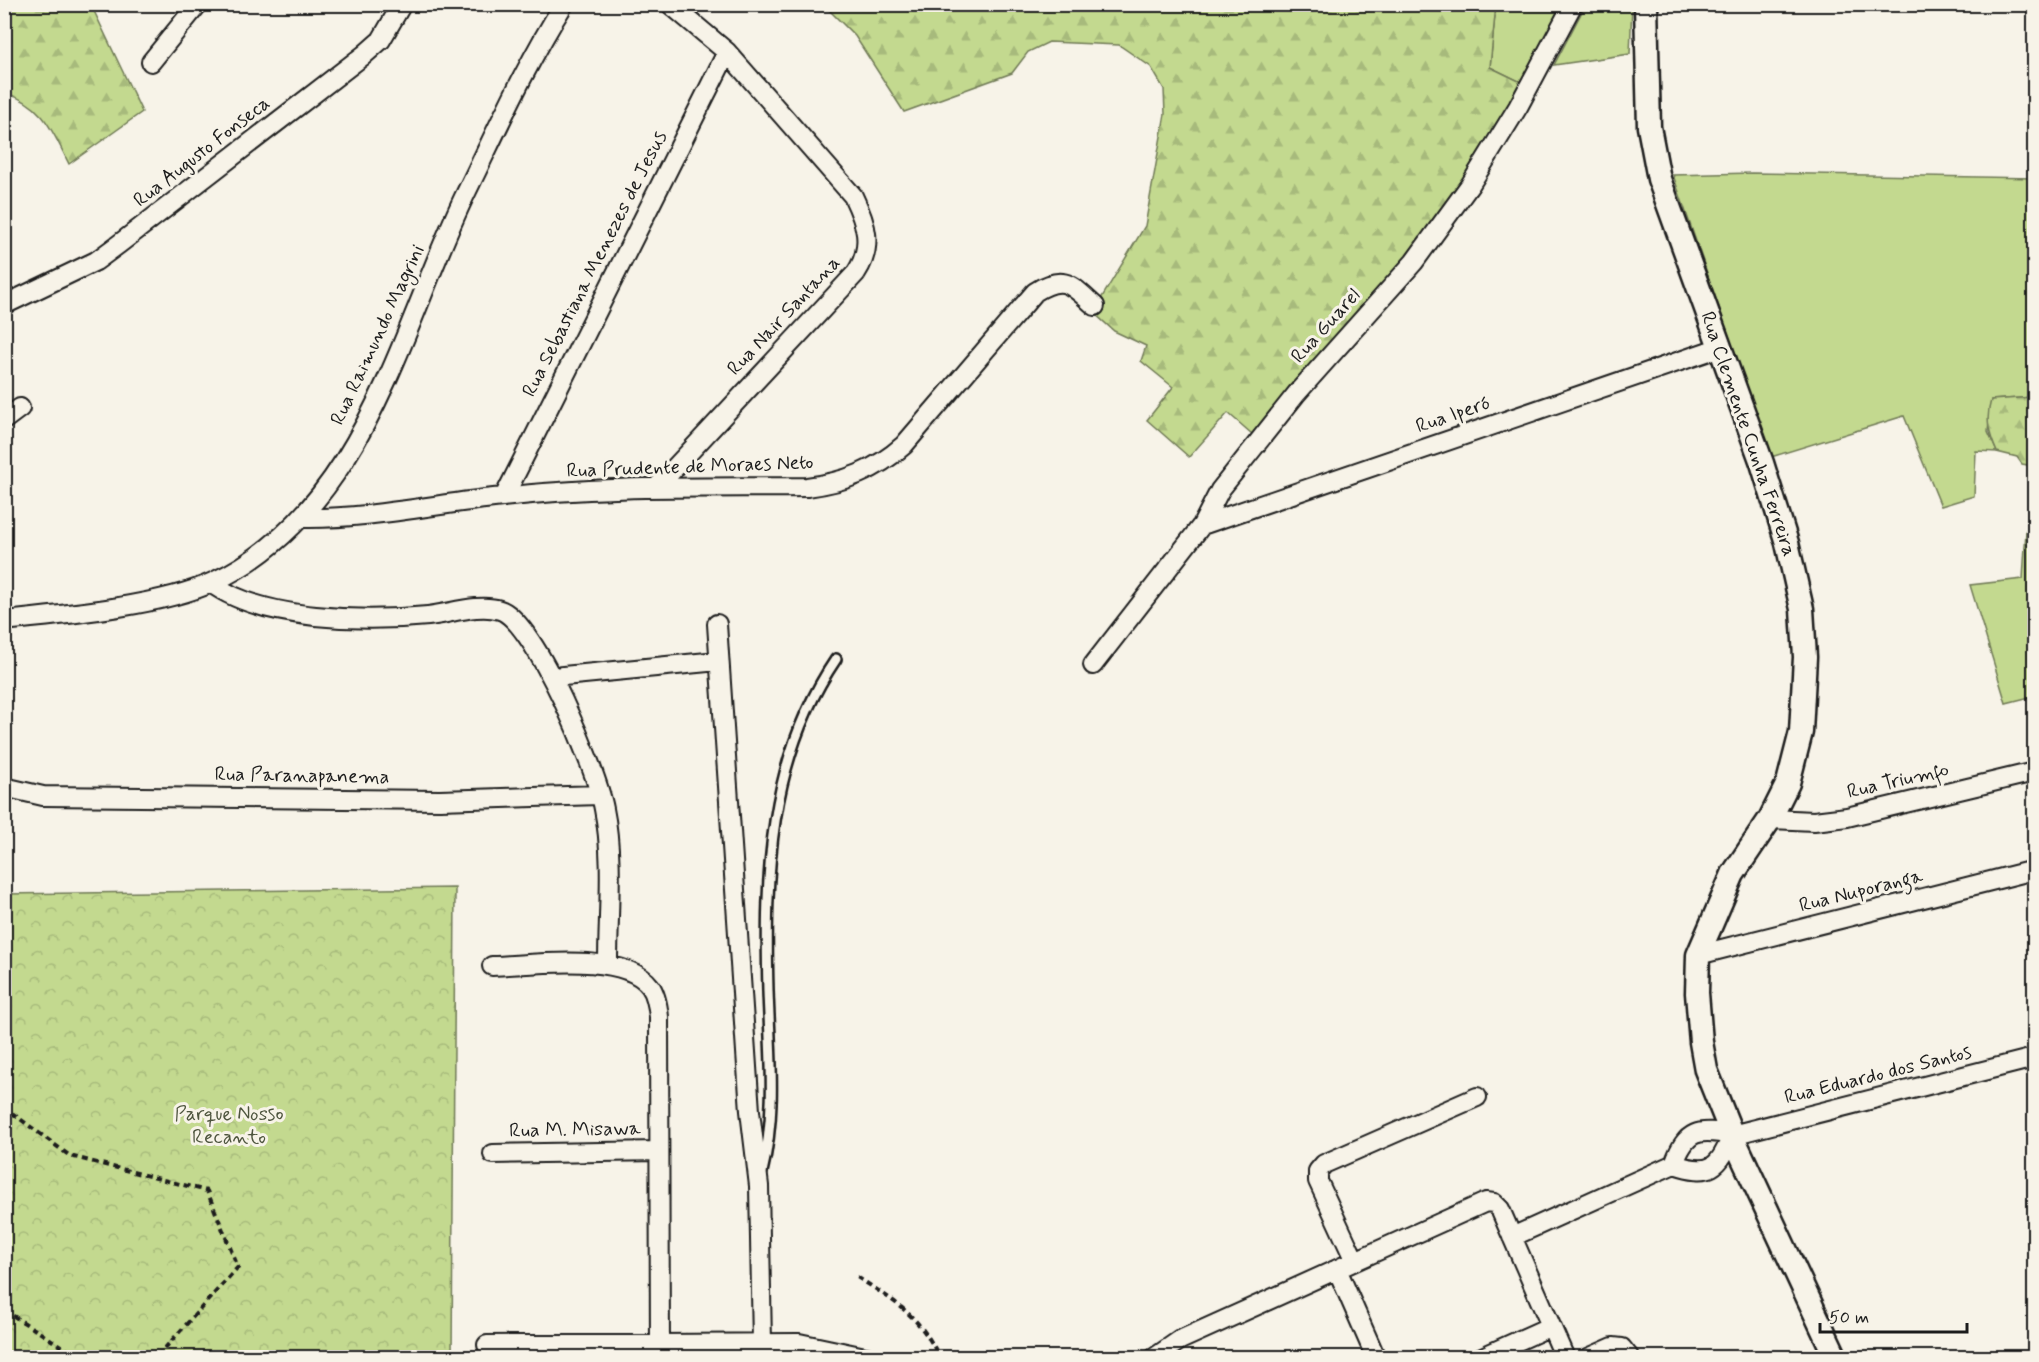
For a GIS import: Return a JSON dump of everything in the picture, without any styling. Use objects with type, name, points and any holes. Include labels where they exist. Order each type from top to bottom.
[{"type":"street","points":[[151,62],[198,4]]},
{"type":"street","name":"Rua Augusto Fonseca","points":[[4,305],[96,261],[119,244],[364,55],[381,40],[402,4]]},
{"type":"street","name":"Rua Raimundo Magrini","points":[[4,621],[125,604],[212,583],[246,565],[303,518],[327,487],[393,367],[465,194],[512,96],[564,4]]},
{"type":"street","name":"Rua Nair Santana","points":[[656,488],[856,273],[865,260],[868,242],[866,222],[853,196],[727,52],[670,4]]},
{"type":"street","name":"Rua Guarel","points":[[1093,665],[1202,525],[1220,490],[1297,393],[1414,262],[1470,185],[1518,106],[1574,4]]},
{"type":"street","name":"Rua Clemente Cunha Ferreira","points":[[1646,4],[1649,127],[1659,178],[1718,348],[1762,463],[1787,543],[1802,609],[1805,677],[1801,732],[1788,783],[1770,819],[1733,874],[1698,955],[1697,993],[1706,1070],[1732,1135],[1836,1358]]},
{"type":"street","name":"Rua Sebastiana Menezes de Jesus","points":[[504,496],[727,52]]},
{"type":"street","name":"Rua Prudente de Moraes Neto","points":[[303,518],[347,518],[504,496],[656,488],[807,487],[829,484],[864,474],[888,460],[975,366],[1035,292],[1049,283],[1059,281],[1068,283],[1095,306]]},
{"type":"street","name":"Rua Iperó","points":[[1202,525],[1718,348]]},
{"type":"street","points":[[4,420],[20,408]]},
{"type":"street","points":[[212,583],[239,600],[318,617],[366,619],[488,608],[500,610],[516,621],[554,677],[604,809],[608,861],[608,963]]},
{"type":"street","points":[[717,624],[750,1112],[759,1186],[762,1343]]},
{"type":"street","points":[[554,677],[718,661]]},
{"type":"street","name":"Rua Triumfo","points":[[1770,819],[1814,821],[1847,817],[2034,772]]},
{"type":"street","name":"Rua Paranapanema","points":[[4,787],[43,796],[440,800],[600,795]]},
{"type":"street","name":"Rua Nuporanga","points":[[1698,955],[2034,870]]},
{"type":"street","points":[[492,966],[608,963],[640,977],[650,986],[656,1000],[659,1017],[660,1350]]},
{"type":"street","name":"Rua Eduardo dos Santos","points":[[1674,1164],[1682,1143],[1694,1135],[1710,1131],[1732,1135],[2034,1058]]},
{"type":"street","points":[[1354,1261],[1318,1181],[1318,1171],[1324,1164],[1477,1097]]},
{"type":"street","points":[[1512,1237],[1674,1164],[1695,1171],[1708,1168],[1723,1159],[1732,1135]]},
{"type":"street","name":"Rua M. Misawa","points":[[494,1154],[658,1151]]},
{"type":"street","points":[[1154,1358],[1180,1340],[1486,1202],[1494,1203],[1500,1209],[1565,1358]]},
{"type":"street","points":[[1337,1269],[1376,1358]]},
{"type":"street","points":[[1480,1358],[1551,1326]]},
{"type":"street","points":[[487,1345],[660,1350],[762,1343],[799,1343],[870,1358]]},
{"type":"street","points":[[1588,1358],[1613,1347],[1622,1348],[1630,1358]]},
{"type":"lane","points":[[759,1186],[772,1113],[768,991],[769,896],[777,801],[785,764],[799,724],[814,692],[836,659]]},
{"type":"path","points":[[4,1107],[70,1156],[207,1191],[238,1267],[156,1358]]},
{"type":"path","points":[[857,1277],[906,1308],[928,1335],[940,1358]]},
{"type":"path","points":[[4,1310],[80,1358]]},
{"type":"green space","points":[[1586,4],[1632,5],[1630,54],[1554,65]]},
{"type":"green space","points":[[4,5],[87,5],[93,9],[142,112],[69,164],[51,129],[37,111],[29,104],[5,93]]},
{"type":"green space","points":[[824,5],[1496,5],[1490,67],[1521,82],[1470,171],[1417,248],[1252,434],[1228,413],[1189,457],[1147,420],[1173,387],[1141,361],[1146,346],[1114,331],[1093,312],[1145,226],[1165,114],[1164,89],[1151,67],[1119,45],[1049,42],[1028,52],[1012,73],[904,112],[855,36]]},
{"type":"green space","points":[[1496,5],[1564,5],[1521,82],[1490,67]]},
{"type":"green space","points":[[2030,101],[2034,101],[2034,178]]},
{"type":"green space","points":[[1752,173],[2034,178],[2034,397],[1991,400],[1988,432],[1997,452],[1976,451],[1974,496],[1941,506],[1904,416],[1771,457],[1673,175]]},
{"type":"green space","points":[[2034,397],[2034,466],[2022,464],[2017,457],[1997,452],[1988,420],[1991,400]]},
{"type":"green space","points":[[2026,530],[2034,531],[2034,696],[2006,703],[1970,585],[2023,579]]},
{"type":"green space","name":"Parque Nosso Recanto","points":[[455,888],[452,1357],[5,1357],[5,894]]}]
